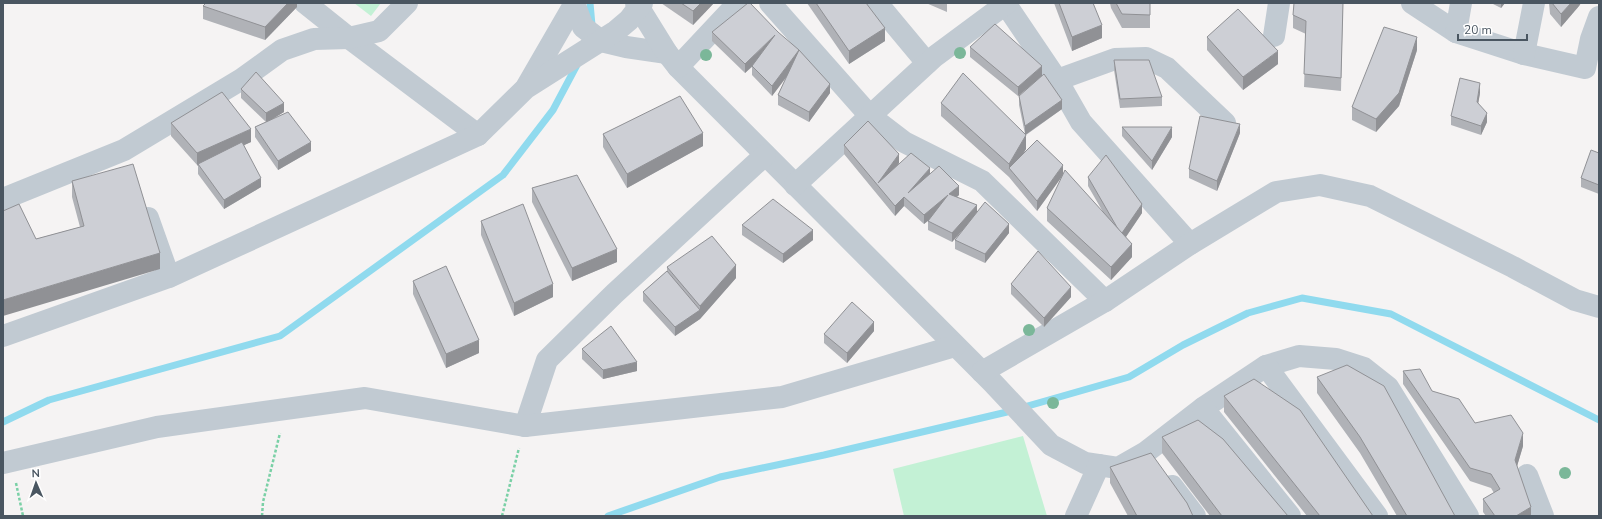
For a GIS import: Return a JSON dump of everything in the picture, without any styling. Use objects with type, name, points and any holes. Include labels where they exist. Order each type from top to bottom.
[{"type":"street","points":[[305,3],[478,135]]},
{"type":"street","points":[[3,199],[127,158],[282,50],[314,39],[349,38],[379,31],[407,3]]},
{"type":"street","points":[[673,60],[738,3]]},
{"type":"street","points":[[770,3],[870,116],[904,142],[982,180],[1105,301]]},
{"type":"street","points":[[877,3],[926,63]]},
{"type":"street","points":[[795,185],[926,63],[1006,3],[1057,80],[1081,122],[1190,244]]},
{"type":"street","points":[[1274,36],[1279,3]]},
{"type":"street","points":[[1412,3],[1456,32],[1524,54],[1592,70],[1591,39],[1599,17]]},
{"type":"street","points":[[1456,32],[1462,3]]},
{"type":"street","points":[[1524,54],[1534,3]]},
{"type":"street","points":[[574,4],[583,27],[601,41],[673,60]]},
{"type":"street","points":[[526,88],[574,4]]},
{"type":"street","points":[[3,336],[169,277],[478,135],[526,88],[616,32],[630,20],[639,4],[673,60],[795,185],[987,377],[1051,445],[1085,463],[1118,468],[1146,452],[1203,408],[1266,366],[1299,356],[1336,359],[1364,368],[1388,387],[1468,516]]},
{"type":"street","points":[[1057,80],[1115,59],[1146,58],[1167,68],[1224,123]]},
{"type":"street","points":[[525,426],[548,360],[614,294],[766,155]]},
{"type":"street","points":[[987,377],[1190,244],[1276,192],[1320,186],[1370,196],[1513,267],[1575,300],[1599,307]]},
{"type":"street","points":[[142,202],[169,277]]},
{"type":"street","points":[[8,462],[157,427],[365,398],[525,426],[782,397],[955,346]]},
{"type":"street","points":[[1266,366],[1376,516]]},
{"type":"street","points":[[1203,408],[1290,516]]},
{"type":"street","points":[[1146,452],[1195,516]]},
{"type":"street","points":[[1076,516],[1099,465]]},
{"type":"street","points":[[1527,475],[1543,516]]},
{"type":"street","points":[[1085,494],[1090,516]]},
{"type":"path","points":[[262,516],[263,502],[286,409]]},
{"type":"path","points":[[502,516],[525,426]]},
{"type":"path","points":[[8,462],[23,516]]},
{"type":"green space","points":[[354,3],[381,3],[371,16]]},
{"type":"green space","points":[[1023,436],[1047,516],[904,516],[893,469]]},
{"type":"building","points":[[206,3],[288,3],[265,27],[203,6]]},
{"type":"building","points":[[681,3],[701,3],[693,11]]},
{"type":"building","points":[[748,3],[750,3],[778,32],[799,50],[772,86],[752,66],[775,35],[745,64],[712,32]]},
{"type":"building","points":[[816,3],[866,3],[885,28],[849,51]]},
{"type":"building","points":[[1059,3],[1093,3],[1102,25],[1072,37]]},
{"type":"building","points":[[1116,3],[1150,3],[1150,15],[1122,14]]},
{"type":"building","points":[[1294,3],[1343,3],[1341,78],[1304,74],[1306,21],[1293,15]]},
{"type":"building","points":[[1552,3],[1571,3],[1561,14]]},
{"type":"building","points":[[1238,9],[1278,51],[1243,77],[1207,37]]},
{"type":"building","points":[[995,24],[1042,66],[1018,87],[970,47]]},
{"type":"building","points":[[1384,27],[1417,37],[1399,93],[1376,119],[1352,107]]},
{"type":"building","points":[[799,50],[830,84],[809,112],[778,95]]},
{"type":"building","points":[[1114,60],[1149,60],[1162,97],[1120,99]]},
{"type":"building","points":[[256,72],[284,103],[266,113],[241,89]]},
{"type":"building","points":[[963,73],[1026,135],[1009,164],[941,103]]},
{"type":"building","points":[[1044,74],[1062,100],[1025,126],[1019,96]]},
{"type":"building","points":[[1460,78],[1480,83],[1477,102],[1487,113],[1481,126],[1451,116]]},
{"type":"building","points":[[222,92],[251,129],[197,153],[171,123]]},
{"type":"building","points":[[680,96],[703,133],[627,174],[603,134]]},
{"type":"building","points":[[288,112],[311,142],[278,161],[255,127]]},
{"type":"building","points":[[1200,116],[1240,124],[1217,181],[1189,169]]},
{"type":"building","points":[[868,121],[899,154],[878,183],[911,153],[930,168],[908,193],[939,166],[959,186],[949,194],[977,205],[952,233],[928,221],[948,195],[924,215],[904,197],[895,206],[844,145]]},
{"type":"building","points":[[1122,127],[1172,127],[1152,161]]},
{"type":"building","points":[[1037,140],[1063,165],[1037,201],[1009,168]]},
{"type":"building","points":[[242,142],[261,178],[224,200],[198,164]]},
{"type":"building","points":[[1591,150],[1599,153],[1599,185],[1581,178]]},
{"type":"building","points":[[1106,155],[1142,204],[1122,233],[1118,229],[1088,177]]},
{"type":"building","points":[[133,164],[160,253],[3,300],[3,211],[19,204],[36,239],[84,226],[72,181]]},
{"type":"building","points":[[1065,170],[1132,244],[1111,267],[1047,208]]},
{"type":"building","points":[[577,175],[617,249],[572,268],[532,188]]},
{"type":"building","points":[[773,199],[813,230],[783,254],[742,225]]},
{"type":"building","points":[[985,202],[1009,224],[985,254],[955,240]]},
{"type":"building","points":[[523,204],[553,284],[514,303],[481,221]]},
{"type":"building","points":[[712,236],[736,265],[700,306],[667,267]]},
{"type":"building","points":[[1038,251],[1071,287],[1044,318],[1011,284]]},
{"type":"building","points":[[446,266],[479,340],[446,354],[413,281]]},
{"type":"building","points":[[667,271],[700,310],[675,327],[643,292]]},
{"type":"building","points":[[852,302],[874,322],[847,353],[824,334]]},
{"type":"building","points":[[611,326],[637,362],[603,370],[582,349]]},
{"type":"building","points":[[1347,365],[1384,386],[1455,516],[1407,516],[1360,437],[1317,377]]},
{"type":"building","points":[[1420,369],[1432,391],[1459,399],[1475,423],[1511,415],[1523,433],[1515,460],[1531,507],[1516,516],[1495,516],[1483,499],[1500,489],[1491,474],[1470,468],[1403,371]]},
{"type":"building","points":[[1254,379],[1300,410],[1373,516],[1320,516],[1224,396]]},
{"type":"building","points":[[1198,420],[1223,439],[1288,516],[1222,516],[1162,437]]},
{"type":"building","points":[[1151,453],[1187,503],[1193,516],[1137,516],[1110,467]]},
{"type":"waterway","points":[[590,3],[592,25]]},
{"type":"waterway","points":[[3,422],[49,400],[280,336],[503,175],[553,110],[578,63]]},
{"type":"waterway","points":[[608,516],[720,477],[824,455],[1007,412],[1129,377],[1183,345],[1248,313],[1302,298],[1391,314],[1599,420]]}]
